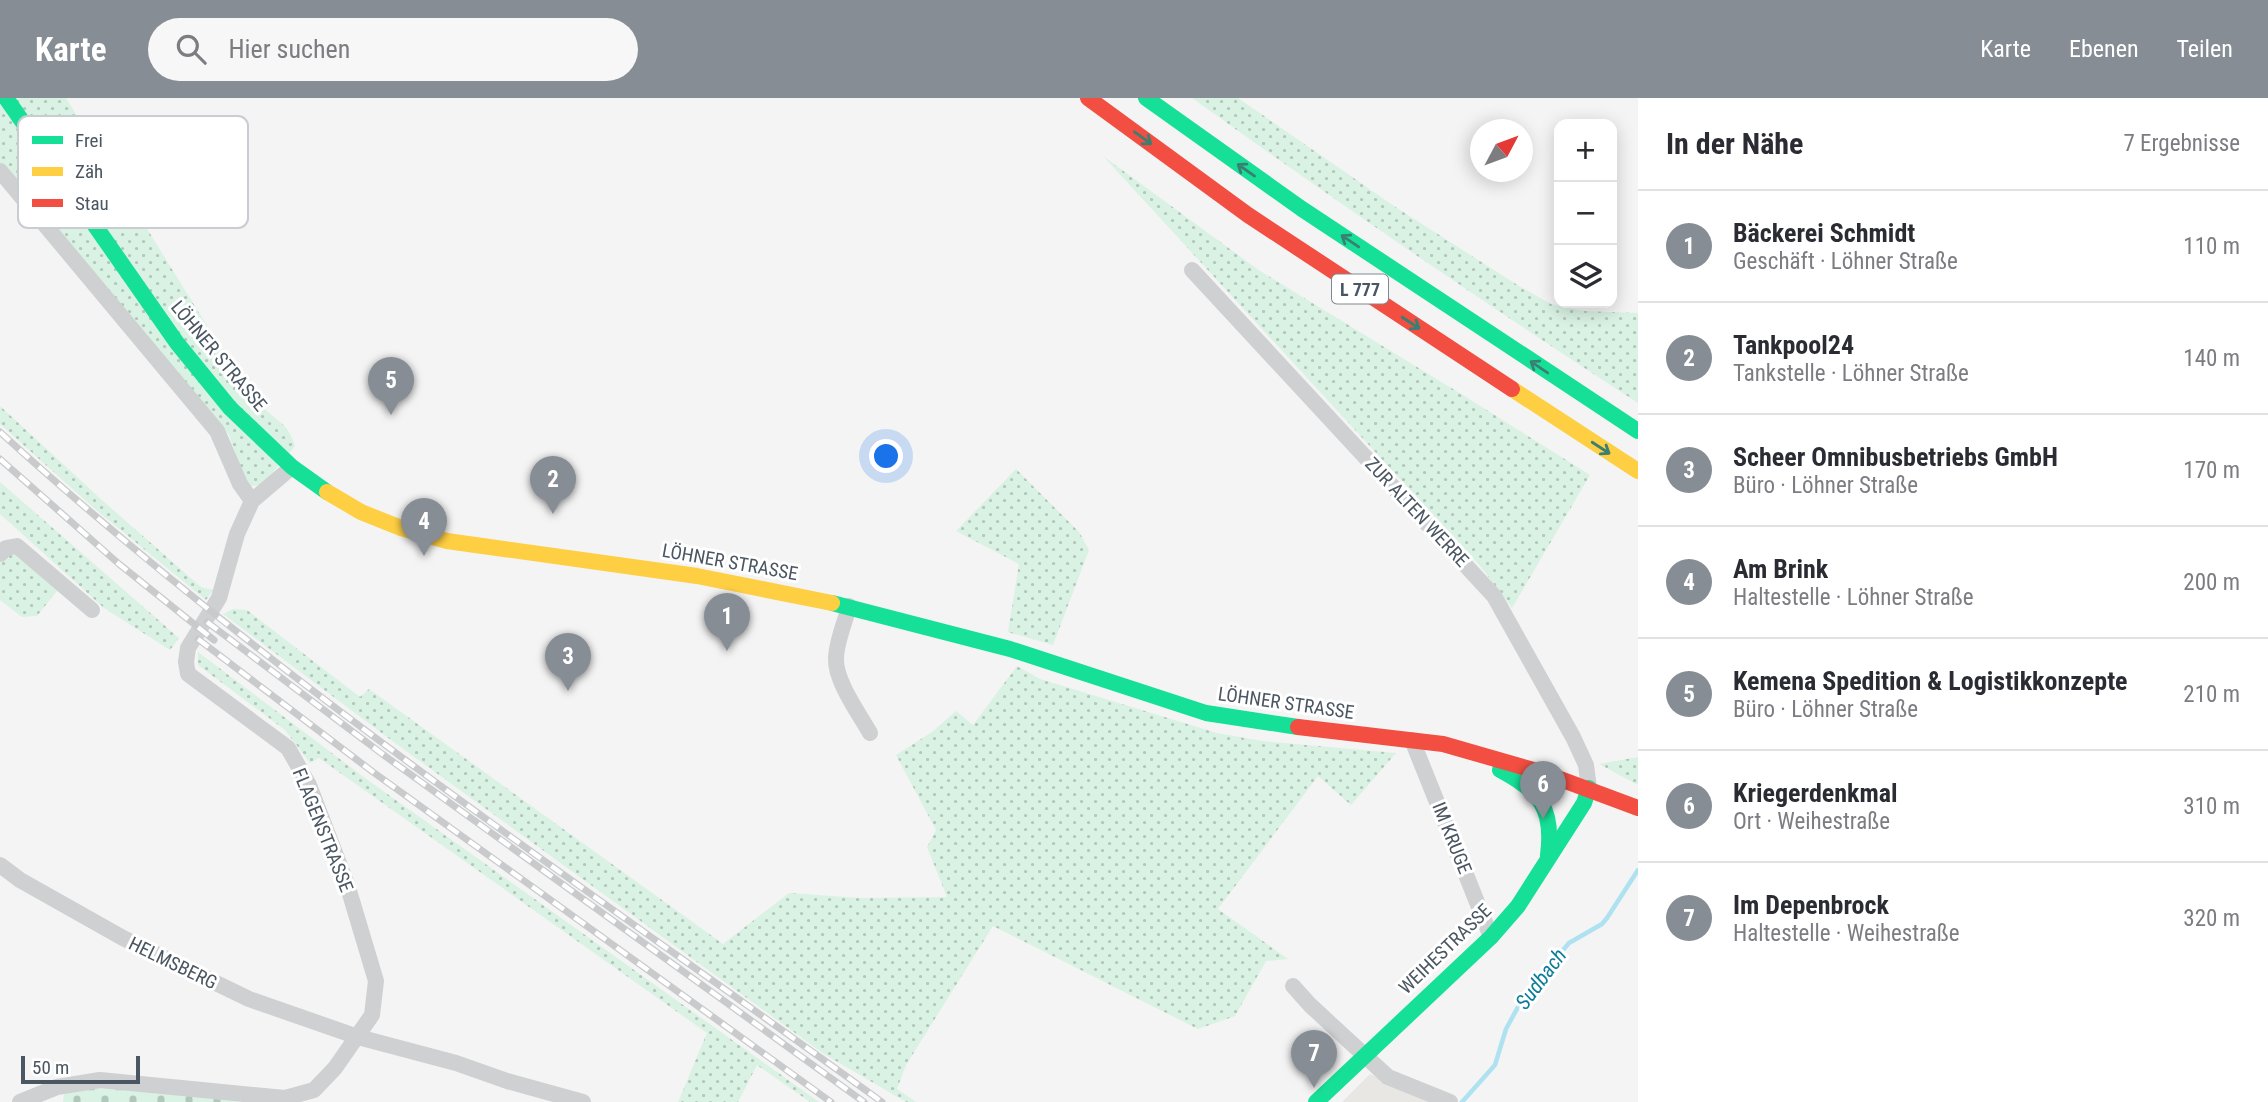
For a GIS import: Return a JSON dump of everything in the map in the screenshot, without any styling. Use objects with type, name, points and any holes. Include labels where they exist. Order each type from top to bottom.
[{"type":"main road","name":"LÖHNER STRASSE","points":[[6,98],[19,116]]},
{"type":"main road","name":"L 777","points":[[1088,98],[1248,215],[1638,471]]},
{"type":"main road","name":"L 777","points":[[1146,98],[1302,209],[1638,431]]},
{"type":"main road","name":"LÖHNER STRASSE","points":[[96,228],[177,344],[230,408],[292,467],[318,486],[361,512],[401,528],[447,541],[697,576],[849,606],[1010,649],[1206,713],[1269,724],[1443,744],[1544,773],[1638,808]]},
{"type":"main road","name":"WEIHESTRASSE","points":[[1443,744],[1522,781],[1538,795],[1551,821],[1546,864]]},
{"type":"main road","name":"WEIHESTRASSE","points":[[1316,1102],[1491,937],[1518,906],[1584,803],[1589,788]]},
{"type":"street","points":[[0,171],[18,193]]},
{"type":"street","points":[[48,228],[217,431],[240,484],[252,502]]},
{"type":"street","name":"ZUR ALTEN WERRE","points":[[1192,270],[1494,596],[1573,737],[1586,765],[1589,788]]},
{"type":"street","name":"FLAGENSTRASSE","points":[[292,467],[252,502],[237,534],[219,598],[188,648],[186,662],[188,674],[288,748],[309,785],[346,884],[376,981],[372,1016],[358,1037]]},
{"type":"street","points":[[0,554],[6,548],[17,546],[92,610]]},
{"type":"street","points":[[849,606],[836,658],[837,668],[870,733]]},
{"type":"street","name":"IM KRUGE","points":[[1412,740],[1491,937]]},
{"type":"street","name":"HELMSBERG","points":[[0,865],[20,880],[134,944],[249,999],[358,1037]]},
{"type":"street","points":[[1293,986],[1388,1077],[1450,1102]]},
{"type":"street","points":[[20,1102],[100,1080],[285,1098],[314,1090],[335,1068],[358,1037],[456,1063],[507,1082],[583,1102]]},
{"type":"shaded area","points":[[1370,1074],[1435,1102],[1342,1102]]},
{"type":"green space","points":[[0,98],[66,98],[77,116],[18,116],[18,184],[0,163]]},
{"type":"green space","points":[[1192,98],[1238,98],[1397,208],[1519,286],[1554,305],[1554,308],[1638,313],[1638,403],[1525,329]]},
{"type":"green space","points":[[1103,156],[1260,271],[1590,475],[1512,608],[1481,567]]},
{"type":"green space","points":[[55,228],[147,228],[245,387],[284,426],[295,446],[262,485],[250,486],[241,470],[229,435]]},
{"type":"green space","points":[[0,406],[201,587],[213,590],[206,600],[95,509],[0,424]]},
{"type":"green space","points":[[1016,469],[1079,532],[1089,550],[1053,645],[1008,632],[1019,564],[956,531]]},
{"type":"green space","points":[[0,482],[179,638],[170,650],[104,608],[0,514]]},
{"type":"green space","points":[[9,554],[20,554],[60,587],[37,616],[22,617],[0,600],[0,563]]},
{"type":"green space","points":[[233,609],[247,610],[360,697],[369,689],[723,944],[789,893],[860,898],[947,897],[927,847],[936,830],[896,755],[932,732],[956,711],[973,725],[1017,666],[1040,679],[1217,733],[1262,741],[1396,753],[1351,805],[1318,776],[1218,909],[1288,959],[1266,961],[1235,1016],[1198,1029],[993,926],[906,1065],[897,1089],[916,1102],[906,1102],[824,1054],[395,743],[223,614]]},
{"type":"green space","points":[[198,652],[365,778],[819,1102],[810,1102],[757,1065],[738,1102],[678,1102],[707,1033],[319,758],[310,763],[285,730],[198,665]]},
{"type":"green space","points":[[1638,757],[1638,785],[1599,764]]},
{"type":"green space","points":[[101,1086],[244,1102],[63,1102],[64,1094]]},
{"type":"waterway","name":"Sudbach","points":[[1462,1102],[1495,1065],[1506,1029],[1524,996],[1569,943],[1602,924],[1638,870]]},
{"type":"railway","points":[[0,432],[104,523],[320,696],[431,779],[882,1102]]},
{"type":"railway","points":[[0,459],[119,564],[214,640]]},
{"type":"railway","points":[[207,622],[385,756],[864,1102]]},
{"type":"railway","points":[[198,639],[373,772],[831,1102]]},
{"type":"traffic: fast","points":[[6,98],[19,116]]},
{"type":"traffic: fast","points":[[1146,98],[1302,209],[1638,431]]},
{"type":"traffic: fast","points":[[97,228],[177,343],[230,408],[292,467],[327,492]]},
{"type":"traffic: fast","points":[[832,603],[1010,649],[1206,713],[1298,727]]},
{"type":"traffic: fast","points":[[1500,770],[1525,786],[1541,803],[1549,825],[1548,855]]},
{"type":"traffic: fast","points":[[1316,1102],[1491,937],[1518,906],[1584,803],[1589,788]]},
{"type":"traffic: slow","points":[[1512,389],[1638,471]]},
{"type":"traffic: slow","points":[[327,492],[361,512],[401,528],[447,541],[697,576],[832,603]]},
{"type":"traffic: jam","points":[[1088,98],[1248,215],[1512,389]]},
{"type":"traffic: jam","points":[[1298,727],[1443,744],[1544,773],[1638,808]]},
{"type":"place","name":"Kemena Spedition & Logistikkonzepte","points":[[391,415]]},
{"type":"place","name":"Tankpool24","points":[[553,514]]},
{"type":"place","name":"Am Brink","points":[[424,556]]},
{"type":"place","name":"Bäckerei Schmidt","points":[[727,651]]},
{"type":"place","name":"Scheer Omnibusbetriebs GmbH","points":[[568,691]]},
{"type":"place","name":"Kriegerdenkmal","points":[[1543,819]]},
{"type":"place","name":"Im Depenbrock","points":[[1314,1088]]}]
